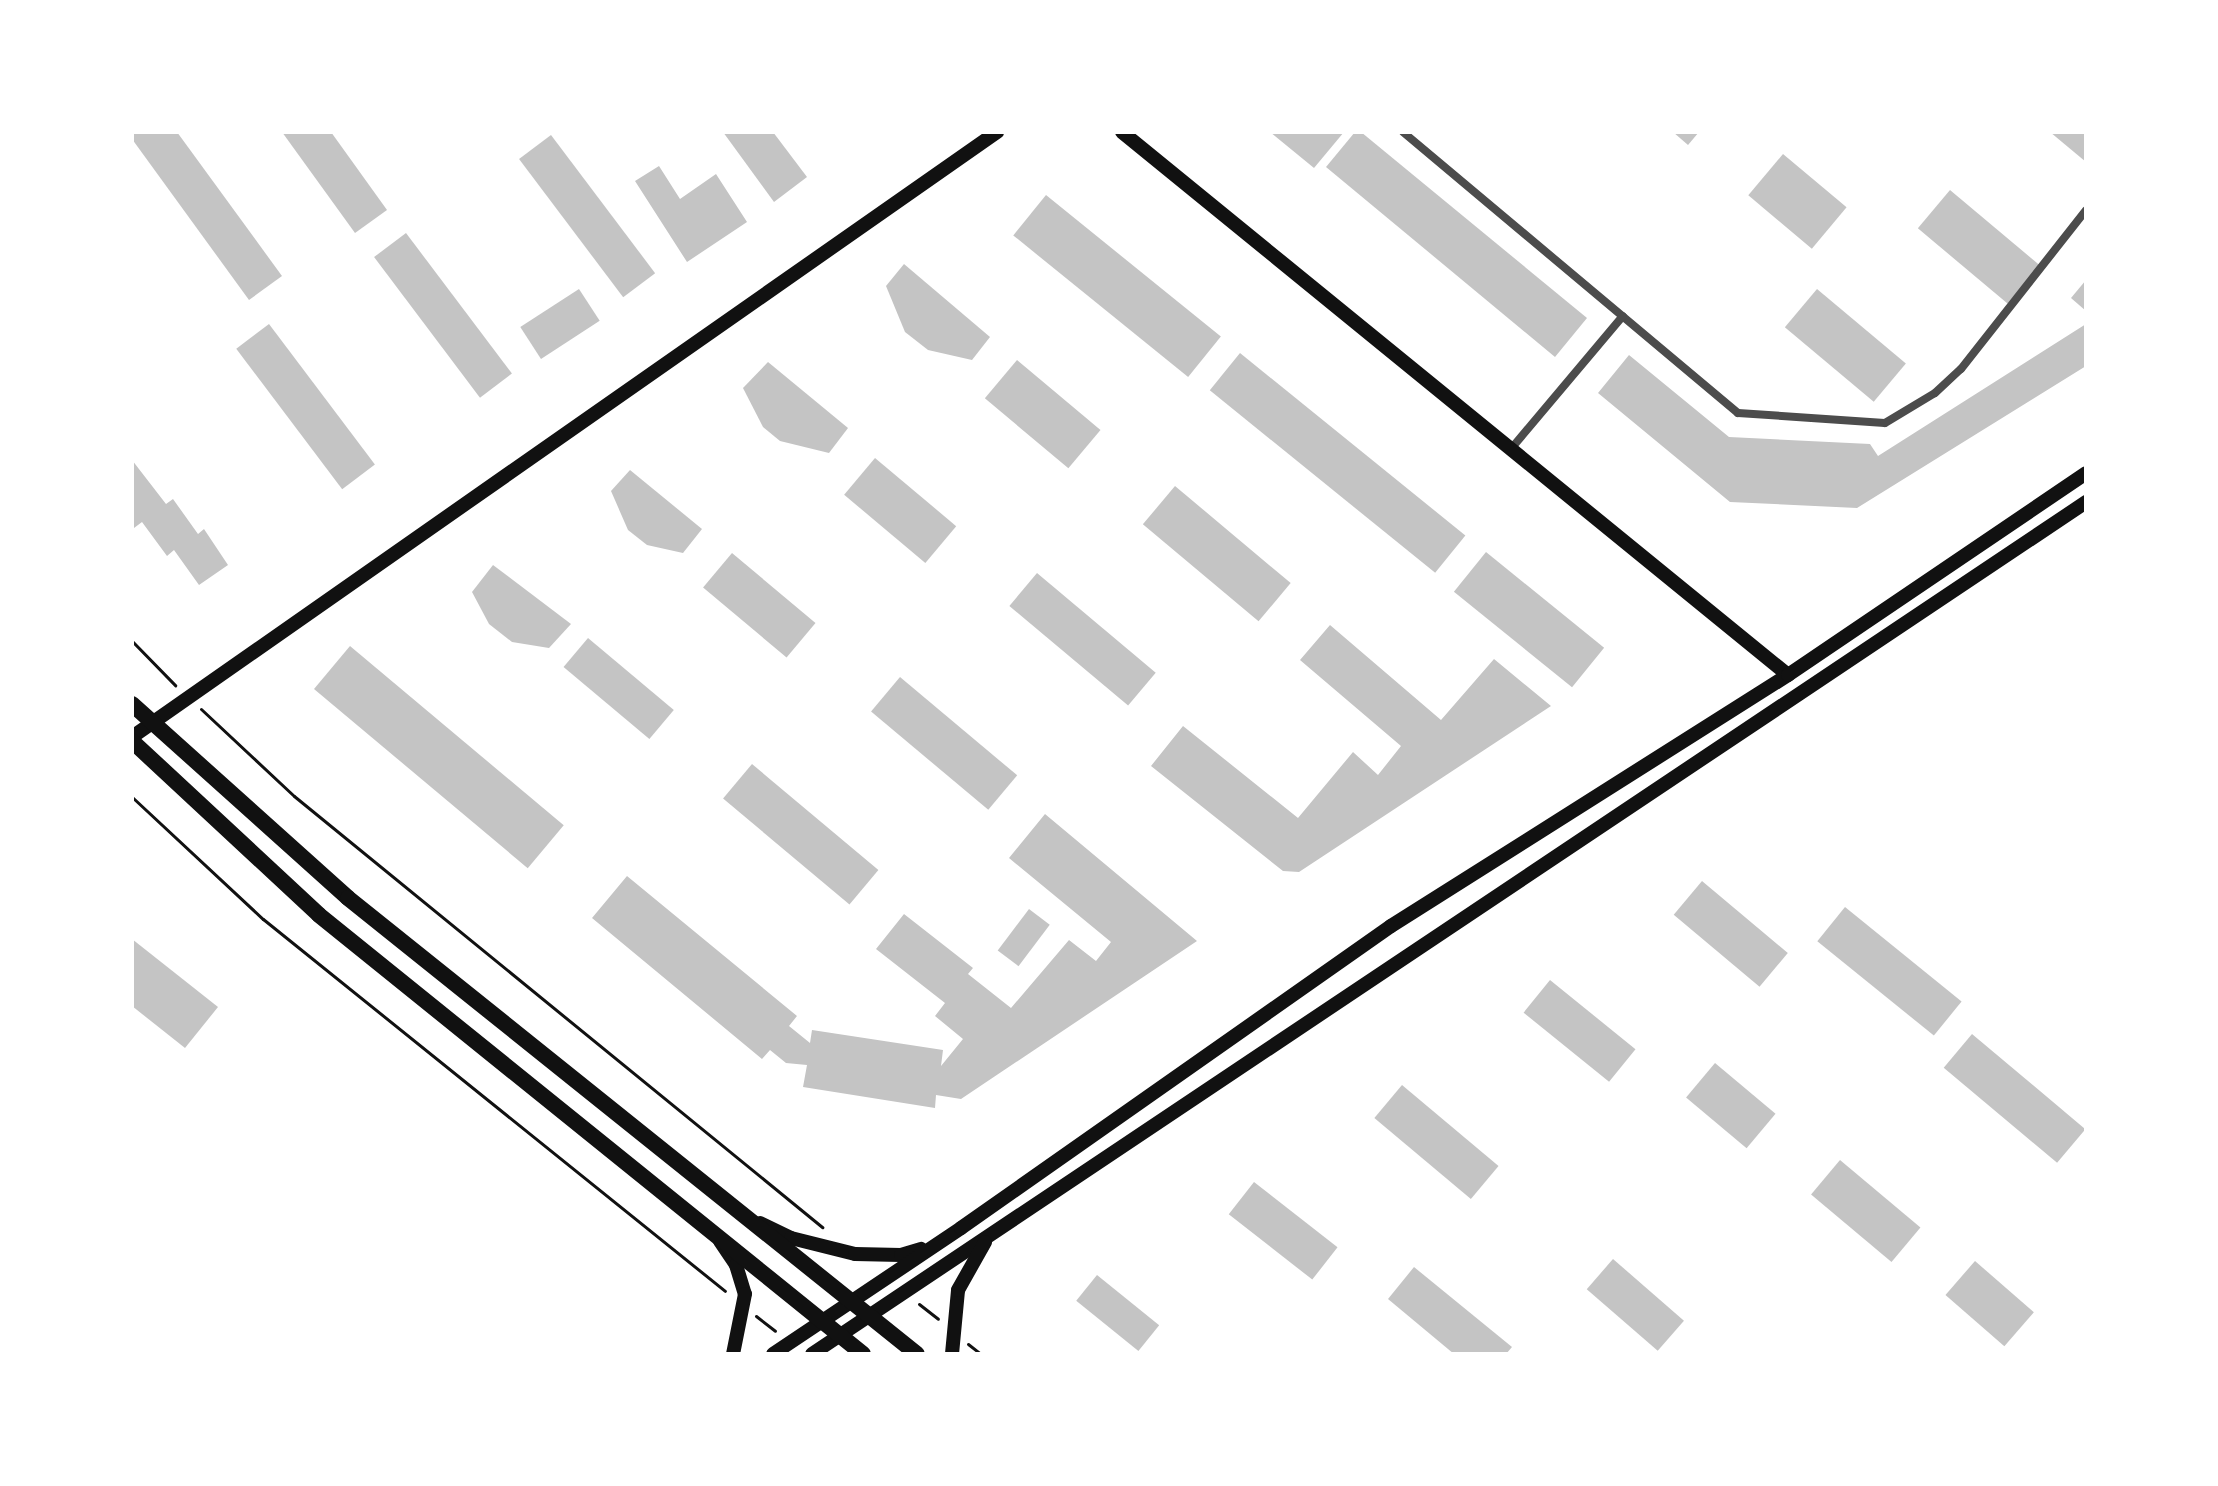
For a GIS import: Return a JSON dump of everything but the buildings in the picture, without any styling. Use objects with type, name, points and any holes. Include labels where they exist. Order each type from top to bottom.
[{"type":"main road","points":[[863,1354],[319,915],[132,739],[607,401],[997,132]]},
{"type":"main road","points":[[1122,132],[1788,675]]},
{"type":"main road","points":[[773,1354],[1391,926],[1788,675],[2086,473]]},
{"type":"main road","points":[[812,1354],[2086,502]]},
{"type":"main road","points":[[132,704],[348,898],[917,1354]]},
{"type":"main road","points":[[743,1215],[791,1238],[855,1254],[901,1255],[936,1244]]},
{"type":"main road","points":[[952,1354],[958,1290],[990,1235]]},
{"type":"main road","points":[[718,1237],[736,1265],[745,1294],[733,1354]]},
{"type":"street","points":[[1403,132],[1738,413],[1885,423],[1935,393],[1961,369],[2086,210]]},
{"type":"street","points":[[1510,450],[1623,316]]},
{"type":"path","points":[[132,641],[188,698],[294,796],[830,1234]]},
{"type":"path","points":[[132,797],[263,919],[790,1343]]},
{"type":"path","points":[[904,1292],[981,1354]]}]
